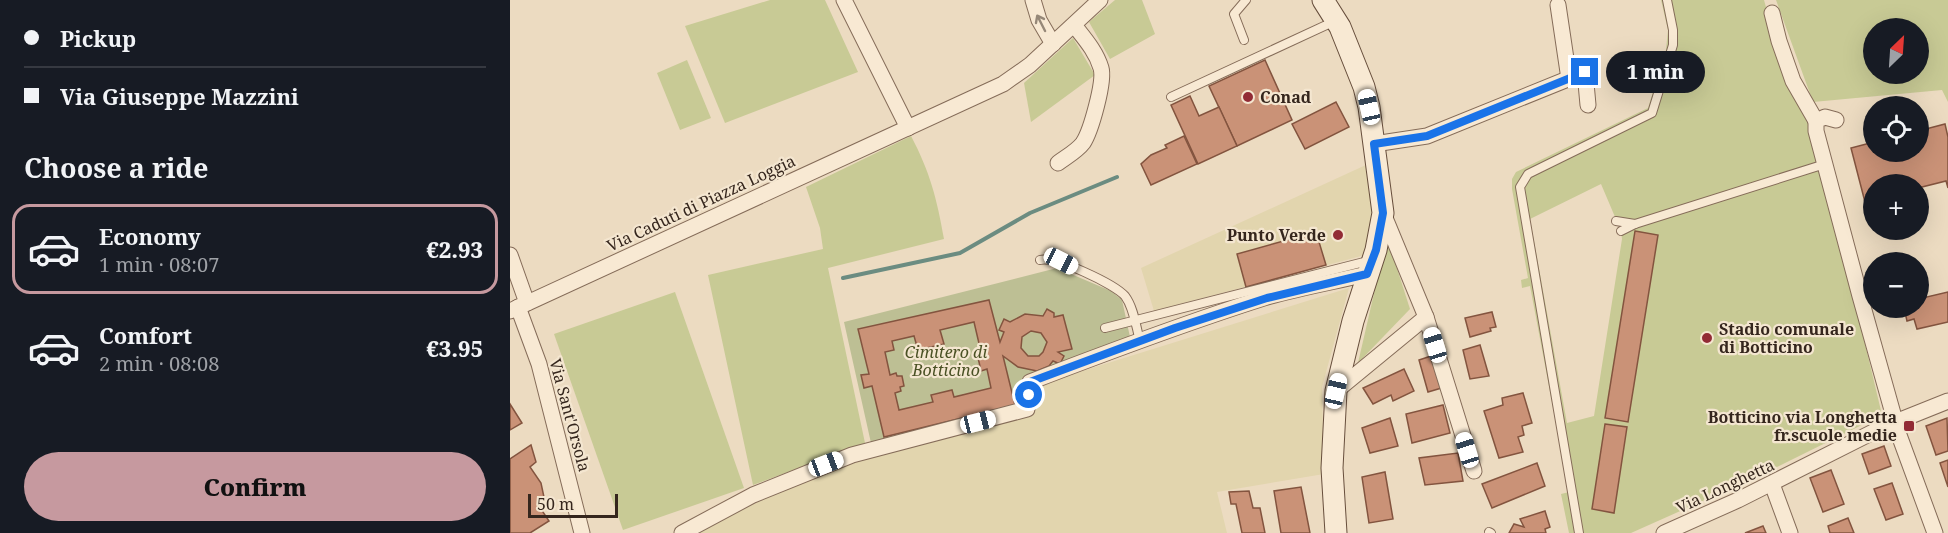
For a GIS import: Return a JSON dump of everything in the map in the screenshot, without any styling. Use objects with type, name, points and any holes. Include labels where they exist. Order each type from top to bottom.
[{"type":"street","points":[[844,0],[908,128]]},
{"type":"street","points":[[1033,0],[1039,20],[1053,44]]},
{"type":"street","name":"Via Caduti di Piazza Loggia","points":[[518,307],[1003,84],[1030,65],[1100,0]]},
{"type":"street","points":[[1323,0],[1356,71],[1369,107],[1383,213],[1426,317],[1474,474]]},
{"type":"street","points":[[1558,5],[1569,79]]},
{"type":"street","points":[[1772,13],[1793,81],[1816,121],[1816,131],[1899,435],[1935,533]]},
{"type":"street","points":[[1058,163],[1082,145],[1089,131],[1099,97],[1102,70],[1092,48],[1074,25]]},
{"type":"street","points":[[1374,144],[1427,136],[1585,72],[1588,105]]},
{"type":"street","points":[[1816,121],[1825,117],[1836,120]]},
{"type":"street","points":[[1336,533],[1332,468],[1336,391],[1383,213]]},
{"type":"street","name":"Via Sant'Orsola","points":[[510,255],[518,307],[540,364],[582,533]]},
{"type":"street","points":[[682,533],[753,495],[852,454],[1027,409],[1030,382],[1140,341],[1267,298],[1370,267]]},
{"type":"street","points":[[1336,391],[1426,317]]},
{"type":"street","name":"Via Longhetta","points":[[1664,533],[1772,484],[1896,422],[1948,401]]},
{"type":"street","points":[[1772,484],[1790,533]]},
{"type":"lane","points":[[1244,40],[1234,14],[1246,0]]},
{"type":"lane","points":[[1579,533],[1556,380],[1520,187],[1528,174],[1652,113],[1673,45],[1673,30],[1667,0]]},
{"type":"lane","points":[[1171,97],[1282,49],[1340,34]]},
{"type":"lane","points":[[1619,224],[1635,224],[1825,164]]},
{"type":"lane","points":[[1040,260],[1061,261],[1114,287],[1125,297],[1135,320],[1140,341]]},
{"type":"lane","points":[[1105,328],[1370,267]]},
{"type":"shaded area","points":[[1368,164],[1373,199],[1369,245],[1365,255],[1154,311],[1141,268]]},
{"type":"shaded area","points":[[1349,288],[1322,387],[1324,474],[1217,492],[1227,533],[694,533],[825,469],[1034,386]]},
{"type":"green space","points":[[770,0],[825,0],[858,72],[725,123],[685,26]]},
{"type":"green space","points":[[1115,0],[1142,0],[1155,34],[1110,59],[1089,22]]},
{"type":"green space","points":[[1661,0],[1764,0],[1769,18],[1812,121],[1882,415],[1761,475],[1631,533],[1569,533],[1561,494],[1569,492],[1530,286],[1522,288],[1521,280],[1528,278],[1512,179],[1516,172],[1648,108],[1666,50],[1668,30]],"holes":[[[1601,184],[1621,231],[1622,239],[1594,416],[1567,423],[1530,219]],[[1635,232],[1658,236],[1628,422],[1605,418]],[[1605,424],[1627,428],[1614,513],[1592,509]]]},
{"type":"green space","points":[[1776,0],[1948,0],[1948,102],[1942,90],[1813,102]]},
{"type":"green space","points":[[1073,38],[1095,75],[1031,122],[1024,83]]},
{"type":"green space","points":[[687,60],[711,118],[680,130],[657,73]]},
{"type":"green space","points":[[911,136],[932,186],[944,239],[828,268],[865,443],[753,485],[708,275],[823,249],[820,228],[806,187]]},
{"type":"green space","points":[[1387,237],[1410,309],[1358,363]]},
{"type":"green space","name":"Cimitero di Botticino","points":[[1057,268],[1111,291],[1122,300],[1130,337],[1028,377],[1024,408],[871,443],[844,322]]},
{"type":"green space","points":[[675,292],[744,488],[623,530],[554,334]]},
{"type":"building","name":"Conad","points":[[1265,60],[1292,120],[1237,146],[1209,86]]},
{"type":"building","points":[[1190,96],[1199,116],[1219,107],[1237,146],[1198,164],[1171,105]]},
{"type":"building","points":[[1336,102],[1349,127],[1305,149],[1292,124]]},
{"type":"building","points":[[1945,124],[1948,137],[1948,188],[1946,181],[1929,185],[1929,174],[1863,174],[1863,194],[1851,148],[1863,145],[1863,162],[1929,162],[1929,128]]},
{"type":"building","points":[[1184,136],[1197,164],[1151,185],[1141,164],[1151,155],[1167,148],[1165,145]]},
{"type":"building","points":[[1635,231],[1658,235],[1628,422],[1605,418]]},
{"type":"building","points":[[1316,232],[1326,265],[1246,287],[1237,254]]},
{"type":"building","points":[[1948,292],[1948,322],[1917,329],[1914,319],[1907,321],[1906,318],[1929,318],[1929,296]]},
{"type":"building","points":[[989,300],[1000,342],[1004,332],[999,330],[1004,319],[1010,322],[1025,314],[1043,316],[1047,309],[1054,313],[1054,317],[1063,315],[1072,349],[1058,352],[1064,356],[1060,364],[1053,361],[1049,366],[1037,371],[1018,367],[1003,356],[1015,405],[884,437],[872,386],[864,388],[861,375],[869,374],[858,329]],"holes":[[[974,322],[981,352],[977,353],[981,371],[987,369],[991,388],[954,397],[952,390],[931,395],[933,402],[899,410],[895,393],[901,391],[900,387],[904,386],[902,376],[897,376],[896,373],[890,375],[885,352],[894,350],[892,341],[914,336],[918,350],[944,344],[940,330]],[[1031,331],[1041,333],[1047,342],[1039,356],[1028,356],[1021,348],[1022,337]]]},
{"type":"building","points":[[1492,312],[1496,327],[1490,328],[1491,331],[1470,337],[1465,318]]},
{"type":"building","points":[[1480,345],[1489,376],[1470,379],[1463,350]]},
{"type":"building","points":[[1434,355],[1445,387],[1428,392],[1419,360]]},
{"type":"building","points":[[1404,369],[1414,391],[1393,401],[1391,395],[1373,404],[1363,388]]},
{"type":"building","points":[[1523,393],[1532,423],[1522,426],[1524,435],[1518,437],[1523,452],[1499,458],[1484,411],[1503,405],[1502,398]]},
{"type":"building","points":[[510,404],[522,423],[510,430]]},
{"type":"building","points":[[1443,405],[1450,433],[1412,443],[1406,414]]},
{"type":"building","points":[[1390,418],[1398,446],[1370,453],[1362,428]]},
{"type":"building","points":[[1947,418],[1948,451],[1936,455],[1926,426]]},
{"type":"building","points":[[1605,424],[1627,427],[1614,513],[1592,509]]},
{"type":"building","points":[[531,445],[536,462],[530,467],[541,483],[545,502],[539,506],[549,521],[530,533],[510,533],[510,459]]},
{"type":"building","points":[[1884,446],[1891,466],[1869,474],[1862,454]]},
{"type":"building","points":[[1458,453],[1463,481],[1425,485],[1419,458]]},
{"type":"building","points":[[1948,460],[1948,487],[1940,463]]},
{"type":"building","points":[[1537,463],[1545,486],[1492,508],[1482,484]]},
{"type":"building","points":[[1831,470],[1844,504],[1823,512],[1810,478]]},
{"type":"building","points":[[1385,472],[1393,519],[1369,523],[1362,477]]},
{"type":"building","points":[[1892,483],[1903,514],[1886,520],[1874,489]]},
{"type":"building","points":[[1301,487],[1310,533],[1281,533],[1274,491]]},
{"type":"building","points":[[1249,491],[1253,508],[1260,508],[1265,533],[1242,533],[1236,504],[1231,504],[1229,492]]},
{"type":"building","points":[[1545,511],[1550,527],[1545,529],[1546,533],[1509,533],[1514,524],[1524,527],[1520,519]]},
{"type":"building","points":[[1848,518],[1854,533],[1830,533],[1828,526]]},
{"type":"building","points":[[1763,526],[1766,533],[1745,533]]},
{"type":"waterway","points":[[843,278],[960,253],[1030,213],[1117,177]]},
{"type":"place","name":"Conad","points":[[1248,97]]},
{"type":"place","name":"Punto Verde","points":[[1338,235]]},
{"type":"place","name":"Stadio comunale di Botticino","points":[[1707,338]]},
{"type":"place","name":"Botticino via Longhetta fr.scuole medie","points":[[1909,426]]},
{"type":"route","points":[[1029,395],[1030,382],[1175,328],[1267,298],[1367,274],[1376,250],[1383,213],[1374,144],[1427,136],[1585,72]]}]
